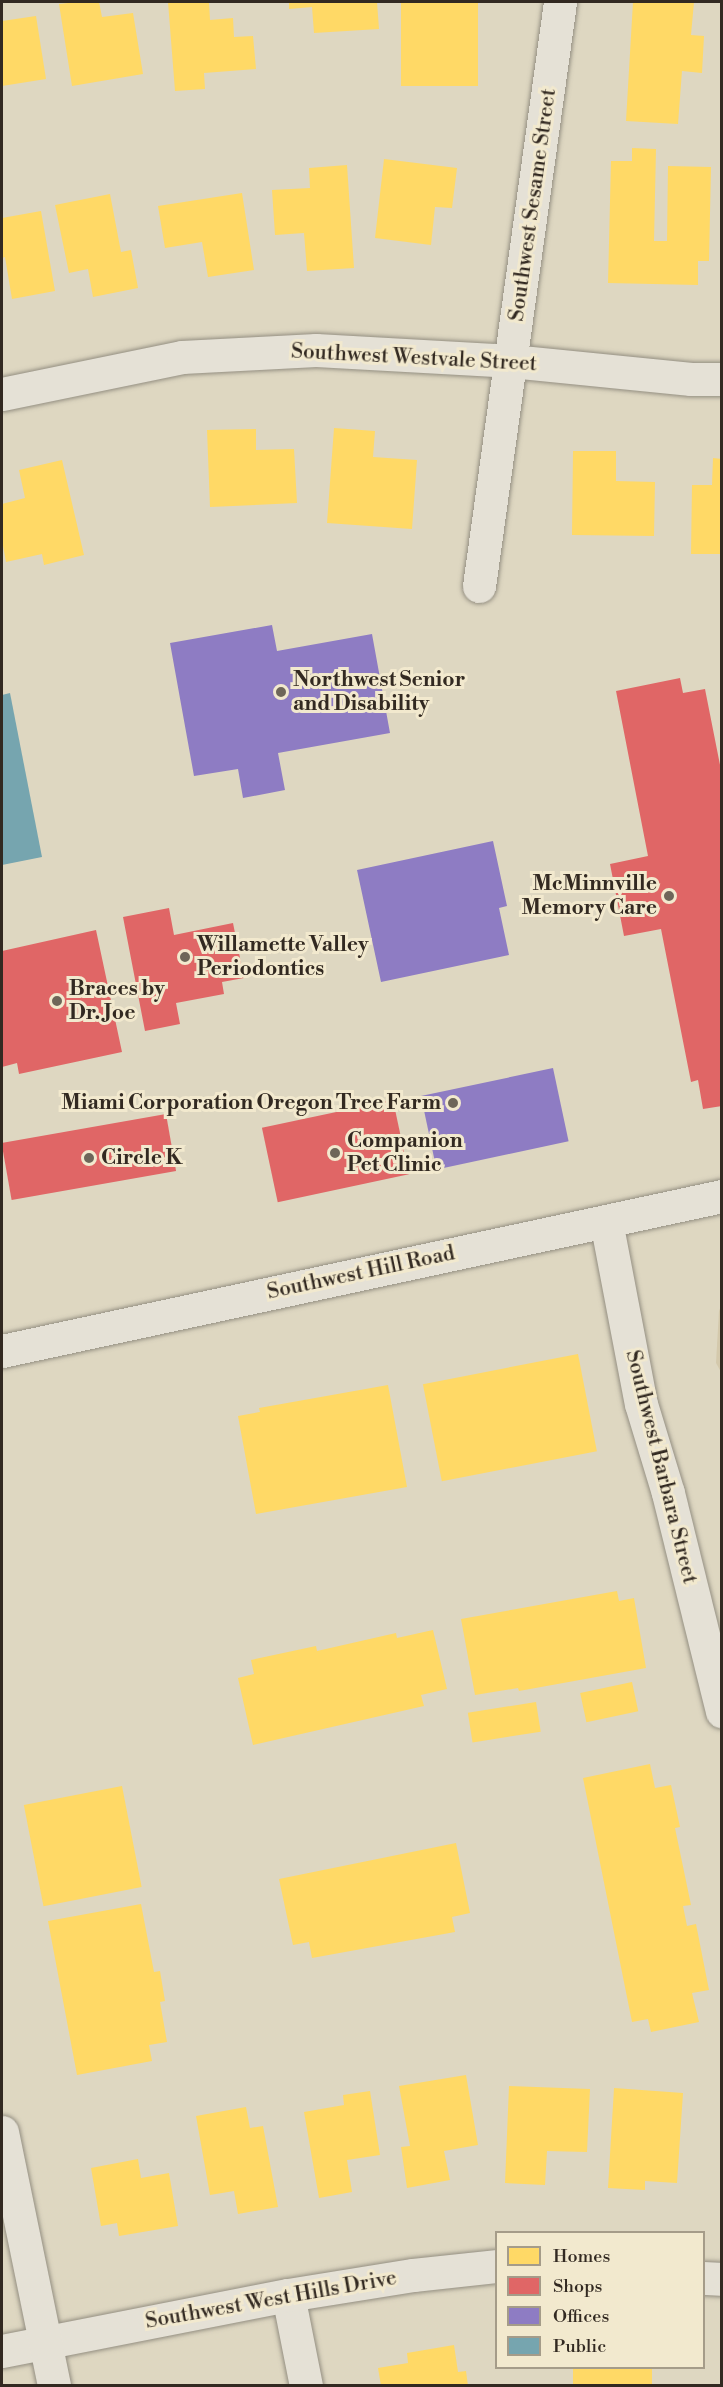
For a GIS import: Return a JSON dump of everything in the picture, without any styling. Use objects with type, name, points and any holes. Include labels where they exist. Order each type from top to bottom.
[{"type":"street","name":"Southwest Sesame Street","points":[[479,586],[560,2]]},
{"type":"street","name":"Southwest Westvale Street","points":[[2,394],[182,357],[316,350],[511,361],[691,379],[722,379]]},
{"type":"street","name":"Southwest Hill Road","points":[[2,1351],[722,1196]]},
{"type":"street","name":"Southwest Barbara Street","points":[[606,1221],[641,1404],[668,1493],[722,1711]]},
{"type":"street","points":[[2,2132],[54,2385]]},
{"type":"street","name":"Southwest West Hills Drive","points":[[2,2351],[288,2295],[413,2275],[495,2266]]},
{"type":"street","points":[[705,2278],[722,2279]]},
{"type":"street","points":[[288,2295],[306,2385]]},
{"type":"shaded area","points":[[721,1306],[722,1372],[716,1363]]},
{"type":"building: Homes","points":[[99,2],[102,17],[133,13],[143,74],[72,86],[59,4]]},
{"type":"building: Homes","points":[[168,2],[209,2],[210,20],[233,18],[234,37],[253,36],[256,69],[204,73],[205,89],[175,91]]},
{"type":"building: Homes","points":[[289,2],[377,2],[379,29],[314,33],[312,7],[289,9]]},
{"type":"building: Homes","points":[[401,2],[478,2],[478,86],[401,86]]},
{"type":"building: Homes","points":[[633,2],[694,2],[691,35],[704,36],[702,73],[682,71],[678,124],[626,121]]},
{"type":"building: Homes","points":[[36,16],[46,79],[2,86],[2,21]]},
{"type":"building: Homes","points":[[632,148],[656,149],[654,241],[667,241],[668,166],[711,167],[709,261],[698,261],[698,285],[608,283],[611,161],[632,161]]},
{"type":"building: Homes","points":[[384,159],[457,168],[452,208],[435,207],[431,245],[375,238]]},
{"type":"building: Homes","points":[[347,165],[354,268],[307,271],[304,233],[275,235],[272,190],[310,188],[309,168]]},
{"type":"building: Homes","points":[[242,193],[254,270],[208,277],[202,242],[165,248],[158,206]]},
{"type":"building: Homes","points":[[110,194],[121,252],[131,250],[138,288],[93,297],[88,269],[69,273],[55,205]]},
{"type":"building: Homes","points":[[41,211],[55,291],[12,299],[5,257],[2,258],[2,218]]},
{"type":"building: Homes","points":[[334,428],[375,431],[373,457],[417,460],[412,529],[327,523]]},
{"type":"building: Homes","points":[[256,429],[256,450],[294,449],[297,503],[210,507],[207,430]]},
{"type":"building: Homes","points":[[573,451],[616,451],[616,481],[655,482],[654,536],[572,535]]},
{"type":"building: Homes","points":[[713,458],[722,459],[722,554],[691,554],[692,485],[712,485]]},
{"type":"building: Homes","points":[[62,460],[84,555],[44,565],[42,554],[6,562],[2,540],[2,504],[25,498],[19,470]]},
{"type":"building: Homes","points":[[578,1354],[597,1451],[442,1481],[423,1384]]},
{"type":"building: Homes","points":[[388,1385],[407,1487],[256,1514],[238,1416],[260,1412],[259,1408]]},
{"type":"building: Homes","points":[[617,1591],[619,1601],[634,1598],[646,1668],[519,1691],[518,1688],[475,1695],[461,1619]]},
{"type":"building: Homes","points":[[433,1630],[447,1689],[421,1695],[424,1706],[253,1745],[238,1678],[254,1674],[251,1660],[316,1646],[317,1651],[396,1633],[397,1638]]},
{"type":"building: Homes","points":[[632,1682],[638,1711],[586,1722],[580,1693]]},
{"type":"building: Homes","points":[[536,1702],[541,1732],[473,1742],[468,1713]]},
{"type":"building: Homes","points":[[650,1764],[655,1788],[671,1785],[680,1827],[675,1828],[691,1905],[683,1906],[687,1926],[696,1924],[709,1990],[692,1993],[699,2022],[651,2032],[648,2019],[632,2022],[583,1778]]},
{"type":"building: Homes","points":[[122,1786],[142,1887],[43,1906],[24,1805]]},
{"type":"building: Homes","points":[[456,1843],[470,1913],[452,1917],[455,1932],[312,1958],[309,1942],[293,1945],[279,1879]]},
{"type":"building: Homes","points":[[141,1904],[154,1972],[160,1971],[165,2001],[160,2002],[167,2042],[149,2045],[152,2061],[77,2075],[48,1921]]},
{"type":"building: Homes","points":[[466,2075],[478,2145],[444,2151],[450,2180],[407,2188],[401,2147],[410,2146],[399,2086]]},
{"type":"building: Homes","points":[[509,2086],[590,2089],[587,2152],[547,2151],[545,2185],[505,2183]]},
{"type":"building: Homes","points":[[614,2088],[683,2093],[677,2183],[645,2181],[645,2190],[608,2188]]},
{"type":"building: Homes","points":[[370,2091],[380,2155],[347,2160],[352,2192],[319,2198],[304,2112],[344,2105],[343,2095]]},
{"type":"building: Homes","points":[[246,2107],[250,2128],[263,2126],[278,2207],[238,2214],[234,2191],[210,2195],[196,2116]]},
{"type":"building: Homes","points":[[138,2159],[141,2178],[169,2173],[178,2226],[119,2236],[117,2223],[101,2226],[91,2168]]},
{"type":"building: Homes","points":[[454,2345],[458,2372],[466,2371],[468,2386],[381,2386],[378,2368],[408,2363],[407,2353]]},
{"type":"building: Homes","points":[[573,2369],[652,2369],[652,2386],[573,2386]]},
{"type":"building: Shops","name":"McMinnville Memory Care","points":[[680,678],[683,693],[705,689],[722,775],[722,1106],[703,1109],[698,1080],[691,1082],[661,929],[624,936],[610,864],[648,856],[616,691]]},
{"type":"building: Shops","name":"Willamette Valley Periodontics","points":[[169,908],[174,935],[233,923],[244,978],[222,982],[224,994],[176,1003],[180,1024],[145,1031],[123,917]]},
{"type":"building: Shops","name":"Braces by Dr. Joe","points":[[96,930],[122,1052],[19,1074],[17,1063],[2,1067],[2,951]]},
{"type":"building: Shops","name":"Companion Pet Clinic","points":[[393,1100],[409,1174],[278,1202],[262,1128]]},
{"type":"building: Shops","name":"Circle K","points":[[166,1114],[176,1171],[12,1200],[2,1143]]},
{"type":"building: Offices","name":"Northwest Senior and Disability","points":[[272,625],[277,651],[372,634],[390,733],[278,753],[285,790],[243,798],[238,769],[194,776],[170,643]]},
{"type":"building: Offices","points":[[493,841],[507,906],[499,908],[509,955],[381,982],[357,870]]},
{"type":"building: Offices","points":[[553,1068],[569,1141],[437,1169],[421,1096]]},
{"type":"building: Public","points":[[10,693],[42,857],[2,865],[2,695]]},
{"type":"place","name":"Northwest Senior and Disability","points":[[281,692]]},
{"type":"place","name":"McMinnville Memory Care","points":[[669,896]]},
{"type":"place","name":"Willamette Valley Periodontics","points":[[185,957]]},
{"type":"place","name":"Braces by Dr. Joe","points":[[57,1001]]},
{"type":"place","name":"Miami Corporation Oregon Tree Farm","points":[[453,1103]]},
{"type":"place","name":"Companion Pet Clinic","points":[[335,1153]]},
{"type":"place","name":"Circle K","points":[[89,1158]]}]
